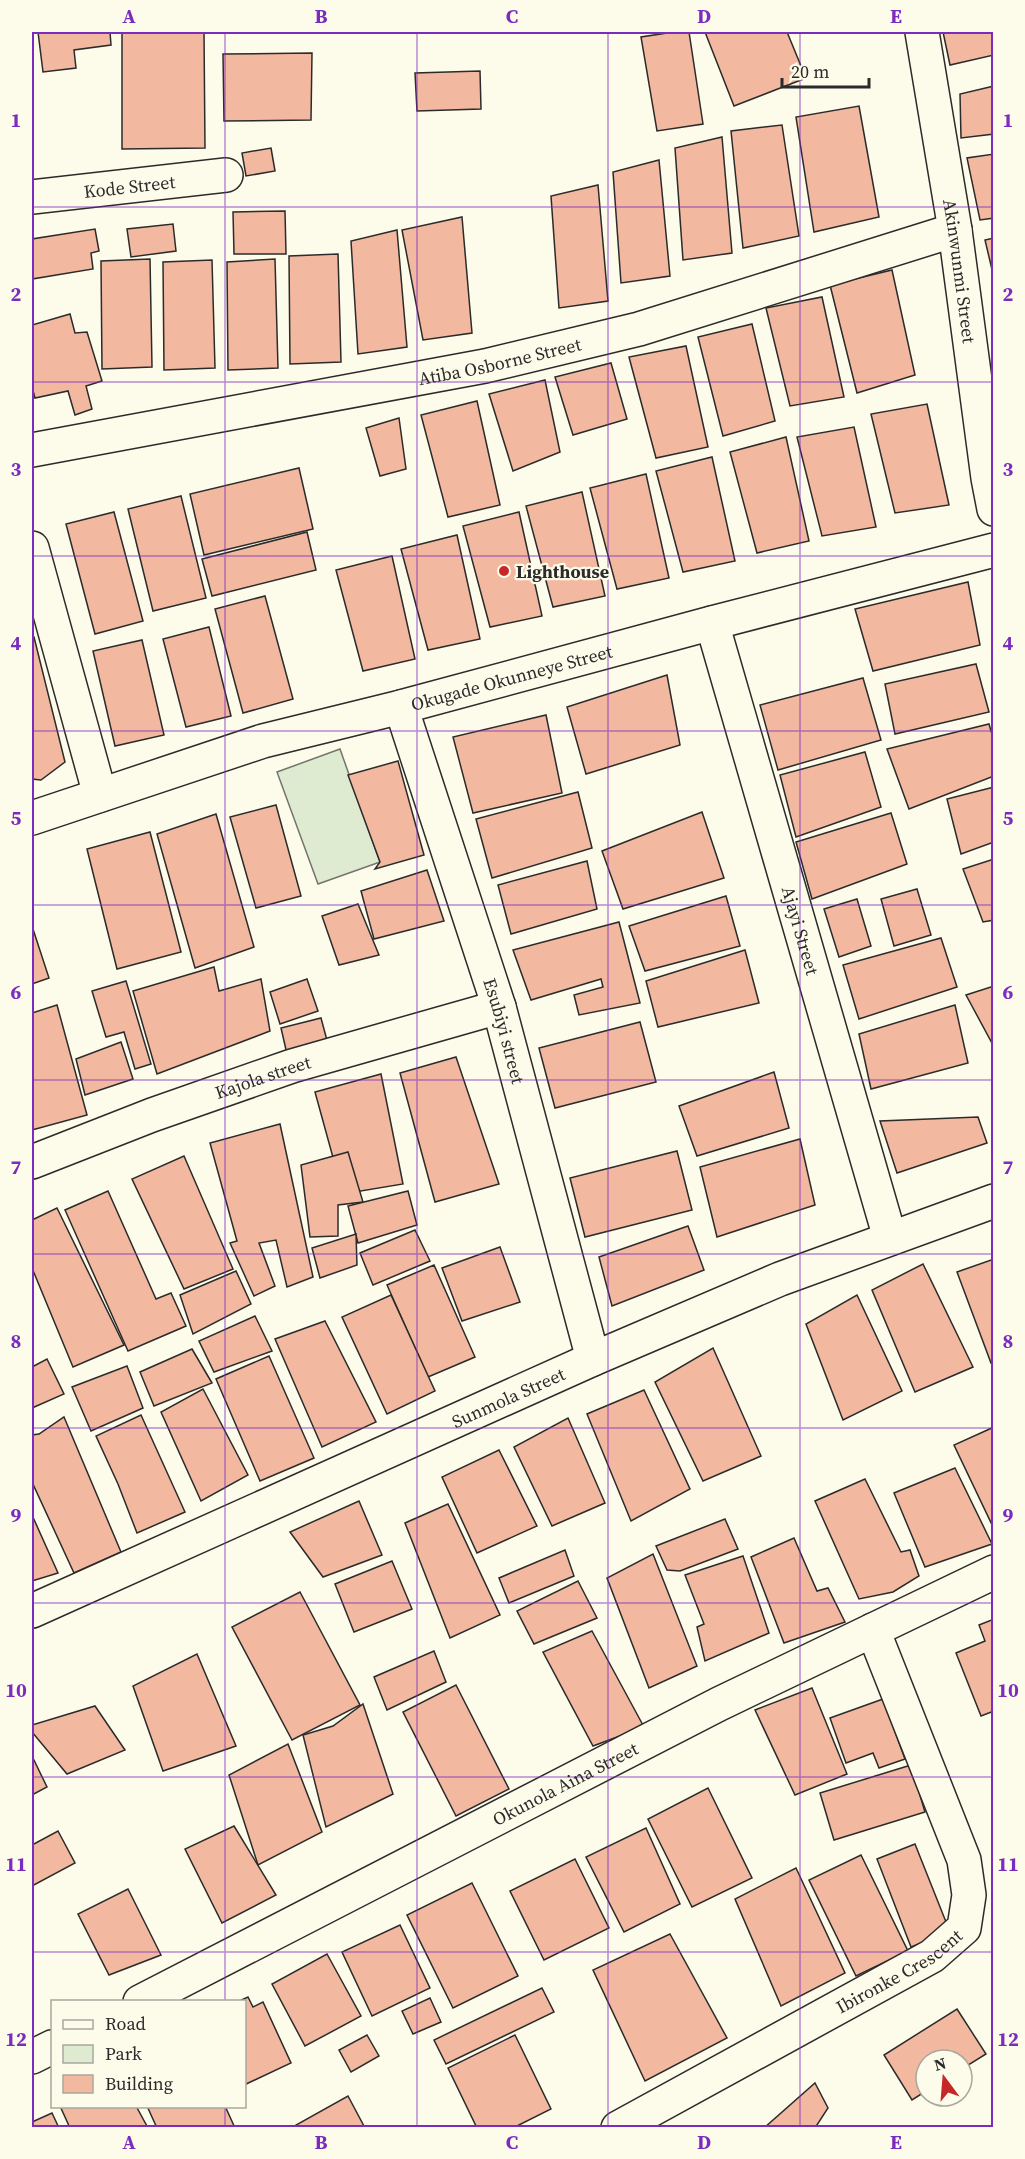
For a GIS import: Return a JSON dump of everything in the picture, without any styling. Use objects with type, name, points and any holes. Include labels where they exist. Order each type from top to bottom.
[{"type":"street","name":"Akinwunmi Street","points":[[922,32],[955,230],[993,509]]},
{"type":"street","name":"Kode Street","points":[[32,196],[226,175]]},
{"type":"street","name":"Atiba Osborne Street","points":[[32,450],[485,366],[639,329],[955,230]]},
{"type":"street","points":[[32,548],[100,795]]},
{"type":"street","name":"Okugade Okunneye Street","points":[[32,818],[263,741],[401,707],[993,550]]},
{"type":"street","name":"Ajayi Street","points":[[712,623],[890,1238]]},
{"type":"street","name":"Esubiyi street","points":[[401,707],[499,1007],[593,1359]]},
{"type":"street","name":"Kajola street","points":[[32,1162],[152,1115],[292,1066],[499,1007]]},
{"type":"street","name":"Sunmola Street","points":[[32,1611],[593,1359],[780,1279],[993,1201]]},
{"type":"street","name":"Okunola Aina Street","points":[[142,2000],[719,1704],[993,1572]]},
{"type":"street","name":"Ibironke Crescent","points":[[618,2127],[932,1956],[964,1928],[969,1895],[964,1860],[873,1630]]},
{"type":"street","points":[[32,2057],[51,2048]]},
{"type":"green space","points":[[340,749],[380,862],[318,884],[277,772]]},
{"type":"building","points":[[38,32],[110,32],[111,45],[74,50],[76,68],[43,72]]},
{"type":"building","points":[[122,32],[204,32],[205,148],[122,149]]},
{"type":"building","points":[[689,32],[703,124],[657,131],[641,37]]},
{"type":"building","points":[[705,32],[787,32],[806,78],[734,106]]},
{"type":"building","points":[[943,32],[994,32],[994,55],[950,65]]},
{"type":"building","points":[[312,53],[311,120],[224,121],[223,54]]},
{"type":"building","points":[[480,71],[481,109],[417,111],[415,73]]},
{"type":"building","points":[[994,86],[994,134],[961,138],[960,94]]},
{"type":"building","points":[[859,106],[879,217],[814,232],[796,117]]},
{"type":"building","points":[[782,125],[799,236],[743,248],[731,131]]},
{"type":"building","points":[[722,137],[732,253],[683,260],[675,148]]},
{"type":"building","points":[[271,148],[275,171],[246,176],[242,153]]},
{"type":"building","points":[[994,154],[994,218],[980,220],[967,158]]},
{"type":"building","points":[[659,160],[670,276],[621,283],[613,172]]},
{"type":"building","points":[[598,185],[608,301],[559,308],[551,196]]},
{"type":"building","points":[[285,211],[286,254],[234,254],[233,212]]},
{"type":"building","points":[[462,217],[472,333],[423,340],[402,230]]},
{"type":"building","points":[[173,224],[176,251],[131,257],[127,229]]},
{"type":"building","points":[[95,229],[99,251],[91,253],[93,269],[32,279],[32,239]]},
{"type":"building","points":[[397,230],[407,347],[358,354],[351,241]]},
{"type":"building","points":[[994,238],[994,278],[985,240]]},
{"type":"building","points":[[338,254],[341,362],[290,364],[289,256]]},
{"type":"building","points":[[150,259],[152,367],[102,369],[101,261]]},
{"type":"building","points":[[275,259],[278,368],[228,370],[227,262]]},
{"type":"building","points":[[212,260],[215,368],[164,370],[163,262]]},
{"type":"building","points":[[892,270],[915,375],[857,393],[830,285]]},
{"type":"building","points":[[822,297],[844,397],[790,406],[766,308]]},
{"type":"building","points":[[70,314],[75,333],[87,332],[102,381],[86,386],[92,409],[75,415],[68,391],[35,398],[32,387],[32,325]]},
{"type":"building","points":[[752,324],[775,421],[723,436],[698,337]]},
{"type":"building","points":[[686,346],[708,447],[656,458],[629,357]]},
{"type":"building","points":[[611,363],[627,419],[573,435],[555,377]]},
{"type":"building","points":[[545,380],[560,452],[513,471],[489,394]]},
{"type":"building","points":[[477,401],[500,505],[448,517],[421,415]]},
{"type":"building","points":[[927,404],[949,505],[895,513],[871,414]]},
{"type":"building","points":[[399,418],[406,469],[380,476],[366,428]]},
{"type":"building","points":[[854,427],[876,527],[822,536],[797,437]]},
{"type":"building","points":[[786,437],[809,541],[757,553],[730,452]]},
{"type":"building","points":[[712,457],[735,561],[683,572],[656,471]]},
{"type":"building","points":[[299,468],[313,529],[204,555],[190,494]]},
{"type":"building","points":[[646,474],[669,578],[617,589],[590,488]]},
{"type":"building","points":[[582,492],[605,596],[553,607],[526,506]]},
{"type":"building","points":[[181,496],[206,598],[153,611],[128,509]]},
{"type":"building","points":[[114,512],[143,621],[95,634],[66,524]]},
{"type":"building","name":"Lighthouse","points":[[519,512],[542,616],[490,627],[463,526]]},
{"type":"building","points":[[307,532],[316,570],[212,596],[202,559]]},
{"type":"building","points":[[457,535],[480,639],[428,650],[401,549]]},
{"type":"building","points":[[392,556],[415,659],[363,671],[336,570]]},
{"type":"building","points":[[968,582],[980,645],[873,671],[855,609]]},
{"type":"building","points":[[265,596],[293,699],[243,713],[215,609]]},
{"type":"building","points":[[209,627],[231,716],[186,727],[163,639]]},
{"type":"building","points":[[32,637],[34,637],[65,762],[41,780],[32,779]]},
{"type":"building","points":[[142,640],[164,735],[115,746],[93,651]]},
{"type":"building","points":[[976,664],[989,712],[895,734],[885,684]]},
{"type":"building","points":[[667,675],[680,745],[586,774],[567,707]]},
{"type":"building","points":[[863,678],[881,740],[778,770],[760,705]]},
{"type":"building","points":[[546,715],[562,793],[473,813],[453,737]]},
{"type":"building","points":[[989,724],[994,741],[994,776],[909,809],[887,749]]},
{"type":"building","points":[[865,752],[881,807],[796,837],[780,775]]},
{"type":"building","points":[[398,761],[424,855],[375,869],[380,862],[348,775]]},
{"type":"building","points":[[994,787],[994,842],[961,854],[947,799]]},
{"type":"building","points":[[578,792],[592,848],[492,878],[476,819]]},
{"type":"building","points":[[276,805],[301,896],[256,908],[230,817]]},
{"type":"building","points":[[702,812],[724,878],[623,909],[602,851]]},
{"type":"building","points":[[891,813],[907,864],[812,899],[796,842]]},
{"type":"building","points":[[216,814],[254,947],[195,968],[157,834]]},
{"type":"building","points":[[150,832],[181,952],[117,969],[87,849]]},
{"type":"building","points":[[994,859],[994,920],[983,922],[963,869]]},
{"type":"building","points":[[587,861],[597,909],[511,934],[498,885]]},
{"type":"building","points":[[427,870],[444,921],[374,939],[361,891]]},
{"type":"building","points":[[917,889],[931,935],[894,946],[881,899]]},
{"type":"building","points":[[726,896],[740,946],[645,971],[629,926]]},
{"type":"building","points":[[857,899],[871,946],[839,957],[824,909]]},
{"type":"building","points":[[358,904],[379,955],[339,965],[322,916]]},
{"type":"building","points":[[619,922],[640,1003],[579,1015],[574,995],[603,987],[601,979],[531,1000],[513,950]]},
{"type":"building","points":[[32,926],[49,978],[32,984]]},
{"type":"building","points":[[941,938],[957,987],[859,1019],[843,965]]},
{"type":"building","points":[[745,950],[759,1003],[658,1027],[646,981]]},
{"type":"building","points":[[214,967],[219,991],[261,979],[270,1031],[157,1074],[133,991]]},
{"type":"building","points":[[307,979],[318,1011],[280,1024],[270,992]]},
{"type":"building","points":[[126,981],[151,1064],[135,1069],[124,1032],[106,1037],[92,991]]},
{"type":"building","points":[[994,986],[994,1045],[993,1045],[966,995]]},
{"type":"building","points":[[57,1005],[87,1115],[32,1130],[32,1013]]},
{"type":"building","points":[[955,1005],[968,1063],[871,1089],[859,1034]]},
{"type":"building","points":[[321,1018],[328,1044],[287,1054],[281,1028]]},
{"type":"building","points":[[640,1022],[656,1082],[555,1108],[539,1048]]},
{"type":"building","points":[[121,1042],[133,1079],[85,1095],[76,1059]]},
{"type":"building","points":[[456,1057],[499,1184],[435,1202],[400,1073]]},
{"type":"building","points":[[774,1072],[789,1128],[697,1156],[679,1106]]},
{"type":"building","points":[[381,1074],[403,1184],[343,1194],[315,1092]]},
{"type":"building","points":[[978,1117],[987,1143],[897,1173],[880,1121]]},
{"type":"building","points":[[280,1124],[313,1277],[287,1287],[276,1240],[259,1243],[275,1286],[254,1296],[230,1243],[237,1241],[210,1143]]},
{"type":"building","points":[[800,1139],[815,1205],[717,1237],[700,1167]]},
{"type":"building","points":[[677,1151],[692,1210],[585,1237],[570,1178]]},
{"type":"building","points":[[348,1152],[363,1202],[338,1205],[338,1236],[310,1237],[301,1165]]},
{"type":"building","points":[[184,1156],[233,1269],[184,1289],[132,1179]]},
{"type":"building","points":[[108,1191],[156,1299],[171,1293],[186,1326],[128,1351],[65,1210]]},
{"type":"building","points":[[408,1191],[417,1225],[358,1243],[348,1206]]},
{"type":"building","points":[[57,1208],[124,1345],[73,1367],[32,1268],[32,1220]]},
{"type":"building","points":[[688,1226],[704,1270],[612,1306],[599,1257]]},
{"type":"building","points":[[415,1230],[430,1261],[373,1285],[360,1253]]},
{"type":"building","points":[[356,1234],[357,1265],[320,1278],[312,1248]]},
{"type":"building","points":[[500,1247],[520,1302],[462,1321],[442,1268]]},
{"type":"building","points":[[994,1259],[994,1362],[991,1363],[957,1272]]},
{"type":"building","points":[[923,1264],[973,1367],[915,1392],[872,1290]]},
{"type":"building","points":[[434,1265],[475,1357],[428,1377],[387,1285]]},
{"type":"building","points":[[236,1271],[251,1304],[193,1334],[180,1295]]},
{"type":"building","points":[[391,1295],[435,1391],[387,1414],[342,1317]]},
{"type":"building","points":[[857,1295],[902,1391],[843,1420],[806,1324]]},
{"type":"building","points":[[255,1316],[272,1351],[214,1372],[199,1341]]},
{"type":"building","points":[[325,1321],[376,1422],[322,1447],[275,1339]]},
{"type":"building","points":[[713,1348],[761,1456],[703,1481],[655,1382]]},
{"type":"building","points":[[192,1349],[212,1383],[154,1406],[140,1372]]},
{"type":"building","points":[[269,1356],[314,1458],[260,1481],[216,1379]]},
{"type":"building","points":[[47,1359],[64,1394],[32,1408],[32,1367]]},
{"type":"building","points":[[127,1366],[143,1408],[91,1431],[72,1387]]},
{"type":"building","points":[[203,1389],[248,1475],[201,1501],[161,1412]]},
{"type":"building","points":[[644,1390],[690,1489],[631,1521],[587,1414]]},
{"type":"building","points":[[141,1415],[185,1512],[137,1533],[96,1436]]},
{"type":"building","points":[[64,1417],[121,1552],[74,1573],[32,1482],[32,1435],[39,1434]]},
{"type":"building","points":[[568,1418],[605,1503],[552,1526],[514,1447]]},
{"type":"building","points":[[994,1427],[994,1529],[954,1445]]},
{"type":"building","points":[[499,1450],[537,1526],[477,1553],[442,1477]]},
{"type":"building","points":[[955,1468],[992,1544],[925,1567],[894,1493]]},
{"type":"building","points":[[865,1479],[901,1552],[910,1550],[919,1576],[893,1592],[859,1599],[815,1501]]},
{"type":"building","points":[[359,1501],[382,1555],[323,1577],[290,1532]]},
{"type":"building","points":[[448,1504],[500,1615],[450,1638],[405,1523]]},
{"type":"building","points":[[32,1515],[58,1573],[32,1581]]},
{"type":"building","points":[[725,1519],[738,1549],[680,1571],[667,1570],[656,1546]]},
{"type":"building","points":[[794,1538],[817,1591],[828,1588],[845,1622],[784,1643],[751,1557]]},
{"type":"building","points":[[565,1550],[574,1576],[509,1603],[499,1578]]},
{"type":"building","points":[[653,1554],[697,1666],[649,1688],[607,1578]]},
{"type":"building","points":[[743,1556],[769,1633],[705,1661],[697,1627],[704,1624],[685,1575]]},
{"type":"building","points":[[392,1561],[412,1609],[354,1632],[335,1584]]},
{"type":"building","points":[[578,1581],[597,1618],[534,1644],[517,1611]]},
{"type":"building","points":[[300,1592],[360,1705],[292,1740],[232,1627]]},
{"type":"building","points":[[994,1619],[994,1711],[981,1716],[956,1653],[985,1641],[979,1625]]},
{"type":"building","points":[[592,1631],[644,1727],[593,1746],[543,1652]]},
{"type":"building","points":[[434,1651],[446,1682],[387,1710],[374,1677]]},
{"type":"building","points":[[197,1654],[236,1746],[163,1771],[133,1686]]},
{"type":"building","points":[[456,1685],[509,1789],[456,1816],[403,1712]]},
{"type":"building","points":[[812,1688],[847,1774],[795,1795],[755,1710]]},
{"type":"building","points":[[883,1699],[905,1759],[879,1768],[873,1753],[846,1763],[830,1718]]},
{"type":"building","points":[[363,1704],[393,1794],[326,1827],[303,1735],[333,1726]]},
{"type":"building","points":[[95,1706],[125,1750],[67,1774],[32,1732],[32,1725]]},
{"type":"building","points":[[288,1744],[322,1832],[258,1865],[229,1775]]},
{"type":"building","points":[[32,1756],[47,1787],[32,1795]]},
{"type":"building","points":[[911,1765],[925,1812],[834,1840],[820,1793]]},
{"type":"building","points":[[708,1788],[752,1878],[692,1907],[648,1819]]},
{"type":"building","points":[[234,1826],[276,1895],[222,1923],[185,1849]]},
{"type":"building","points":[[646,1828],[680,1904],[624,1932],[586,1857]]},
{"type":"building","points":[[58,1831],[75,1863],[32,1886],[32,1845]]},
{"type":"building","points":[[915,1844],[950,1932],[911,1947],[877,1859]]},
{"type":"building","points":[[861,1855],[908,1951],[856,1976],[809,1880]]},
{"type":"building","points":[[575,1859],[609,1928],[544,1960],[510,1891]]},
{"type":"building","points":[[796,1868],[845,1973],[781,2006],[735,1899]]},
{"type":"building","points":[[472,1883],[518,1976],[453,2008],[407,1915]]},
{"type":"building","points":[[128,1889],[161,1955],[109,1975],[78,1914]]},
{"type":"building","points":[[400,1925],[430,1988],[372,2016],[342,1952]]},
{"type":"building","points":[[670,1934],[727,2038],[645,2081],[593,1970]]},
{"type":"building","points":[[327,1954],[361,2016],[305,2046],[272,1984]]},
{"type":"building","points":[[542,1988],[554,2012],[446,2064],[434,2040]]},
{"type":"building","points":[[248,1997],[253,2007],[263,2002],[291,2063],[246,2084],[246,2000],[241,2000]]},
{"type":"building","points":[[430,1998],[441,2022],[413,2034],[402,2011]]},
{"type":"building","points":[[957,2009],[986,2054],[974,2062],[974,2048],[914,2048],[914,2099],[912,2100],[884,2055]]},
{"type":"building","points":[[367,2035],[379,2056],[351,2072],[339,2050]]},
{"type":"building","points":[[515,2035],[551,2109],[513,2128],[477,2128],[448,2068]]},
{"type":"building","points":[[815,2083],[828,2108],[815,2128],[764,2128]]},
{"type":"building","points":[[348,2096],[365,2128],[297,2128],[296,2125]]},
{"type":"building","points":[[61,2108],[137,2108],[148,2128],[70,2128]]},
{"type":"building","points":[[148,2108],[226,2108],[235,2128],[157,2128]]},
{"type":"building","points":[[52,2113],[59,2128],[32,2128],[32,2122]]},
{"type":"place","name":"Lighthouse","points":[[504,571]]}]
